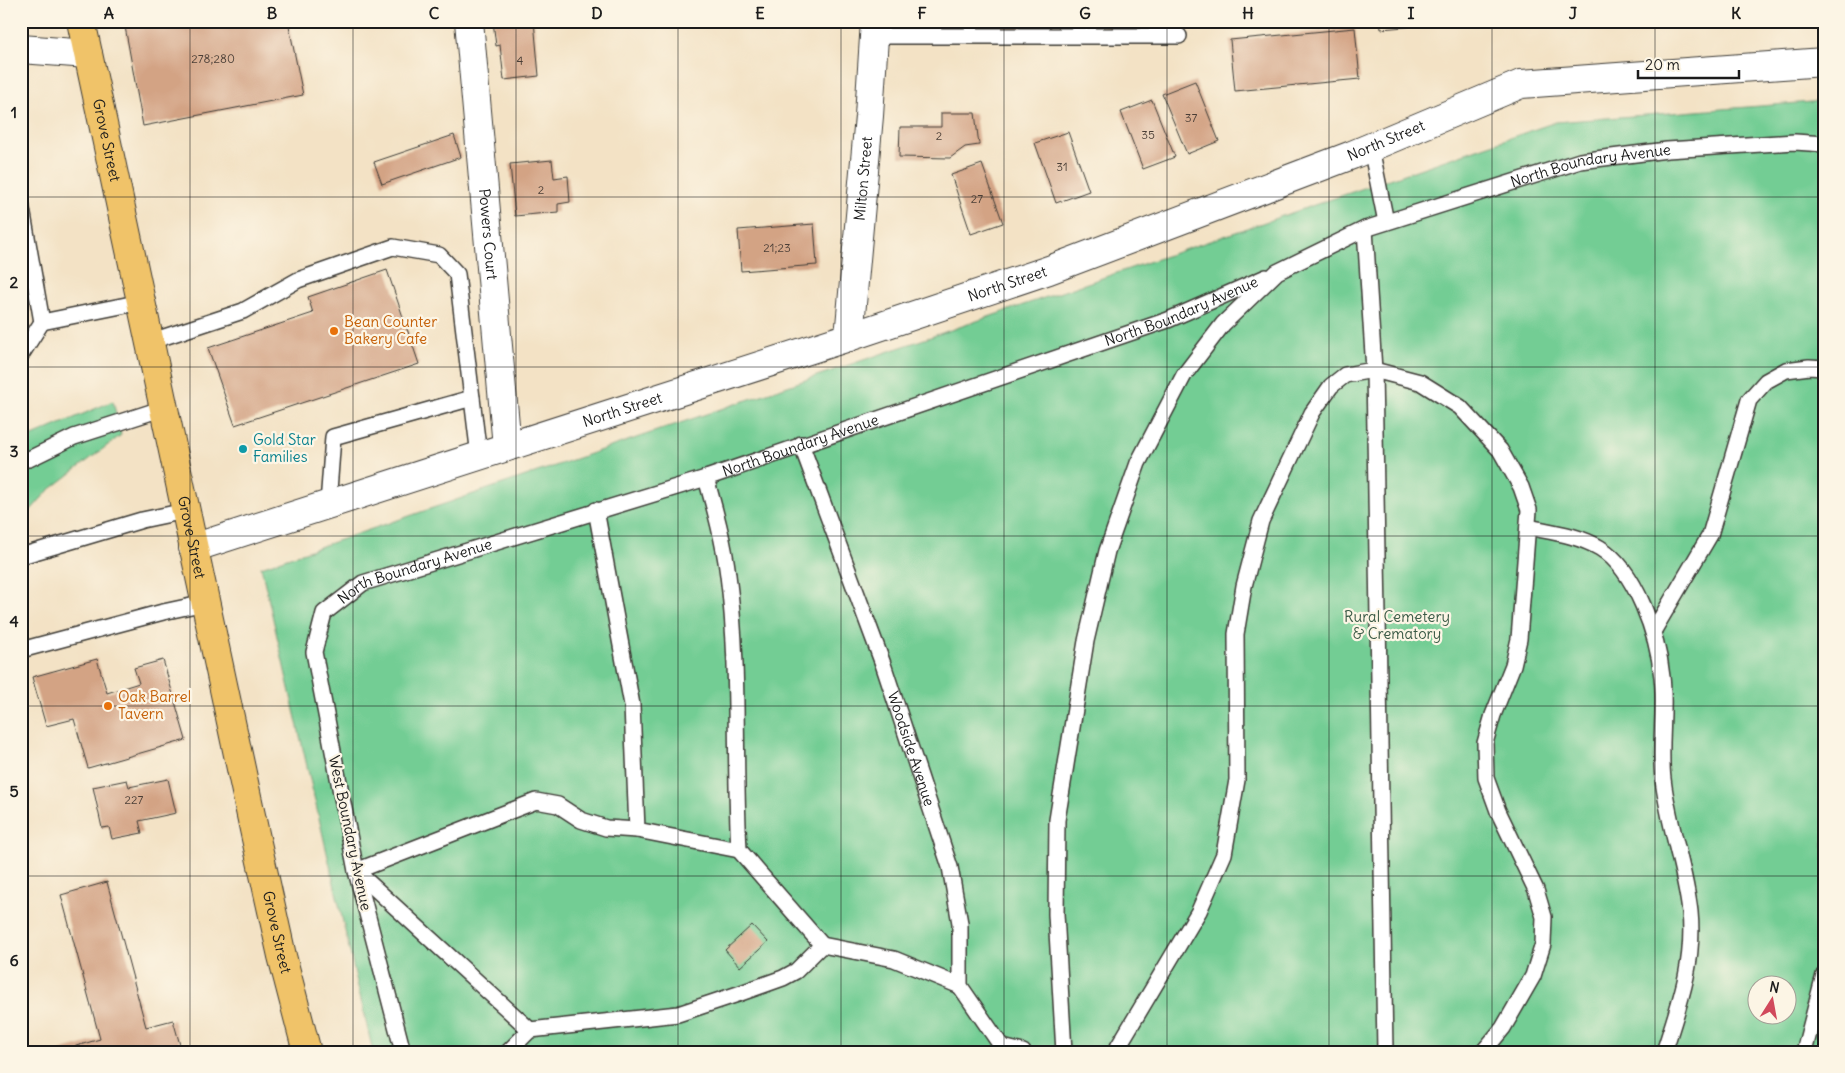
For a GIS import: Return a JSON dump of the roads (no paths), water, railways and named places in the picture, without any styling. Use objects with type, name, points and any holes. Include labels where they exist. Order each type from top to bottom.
[{"type":"main road","name":"Grove Street","points":[[81,21],[280,947],[307,1052]]},
{"type":"street","name":"Powers Court","points":[[469,21],[507,447]]},
{"type":"street","name":"Milton Street","points":[[849,337],[875,29]]},
{"type":"street","points":[[21,49],[88,54]]},
{"type":"street","name":"North Street","points":[[193,548],[849,337],[1049,270],[1371,148],[1520,84],[1824,62]]},
{"type":"lane","points":[[875,29],[1179,36]]},
{"type":"lane","name":"North Boundary Avenue","points":[[324,613],[363,583],[596,510],[706,478],[1168,320],[1277,272],[1365,229],[1580,161],[1666,150],[1795,142],[1824,144]]},
{"type":"lane","points":[[1371,148],[1386,222]]},
{"type":"lane","points":[[21,203],[42,322],[21,354]]},
{"type":"lane","points":[[1365,229],[1374,370],[1385,1052]]},
{"type":"lane","points":[[149,342],[243,311],[298,280],[393,247],[439,255],[457,274],[479,456]]},
{"type":"lane","points":[[1064,1052],[1056,914],[1057,820],[1086,641],[1107,551],[1138,463],[1184,375],[1223,324],[1277,272]]},
{"type":"lane","points":[[42,322],[141,302]]},
{"type":"lane","points":[[1654,630],[1710,535],[1749,400],[1766,381],[1786,370],[1809,367],[1824,368]]},
{"type":"lane","points":[[1116,1052],[1199,911],[1224,854],[1237,780],[1236,634],[1244,586],[1261,521],[1312,413],[1331,386],[1345,375],[1374,370],[1420,382],[1460,407],[1500,450],[1517,480],[1529,510],[1520,639],[1514,665],[1493,715],[1485,743],[1486,778],[1498,811],[1536,890],[1544,917],[1543,944],[1533,976],[1503,1028],[1483,1052]]},
{"type":"lane","points":[[328,504],[333,437],[472,398]]},
{"type":"lane","points":[[21,458],[29,459],[74,437],[164,408]]},
{"type":"lane","name":"Woodside Avenue","points":[[801,444],[882,664],[950,867],[960,924],[960,986]]},
{"type":"lane","points":[[706,478],[716,515],[728,575],[735,669],[735,784],[738,850]]},
{"type":"lane","points":[[596,510],[632,705],[637,830]]},
{"type":"lane","points":[[21,556],[142,520],[185,511]]},
{"type":"lane","points":[[1528,527],[1578,537],[1601,549],[1629,578],[1654,630],[1662,677],[1663,778],[1690,913],[1689,956],[1684,991],[1664,1052]]},
{"type":"lane","points":[[21,650],[162,612],[205,603]]},
{"type":"lane","name":"West Boundary Avenue","points":[[324,613],[314,652],[356,871],[403,1052]]},
{"type":"lane","points":[[530,1030],[356,871],[536,801],[558,805],[581,820],[606,828],[637,830],[738,850],[822,945],[894,958],[960,986],[1002,1050],[1023,1052]]},
{"type":"lane","points":[[508,1052],[530,1030],[678,1014],[784,978],[796,971],[822,945]]},
{"type":"lane","points":[[1804,1052],[1824,975]]},
{"type":"place","name":"Bean Counter Bakery Cafe","points":[[334,331]]},
{"type":"place","name":"Gold Star Families","points":[[243,449]]},
{"type":"place","name":"Oak Barrel Tavern","points":[[108,706]]},
{"type":"park label","name":"Rural Cemetery & Crematory","points":[[1397,626]]}]
